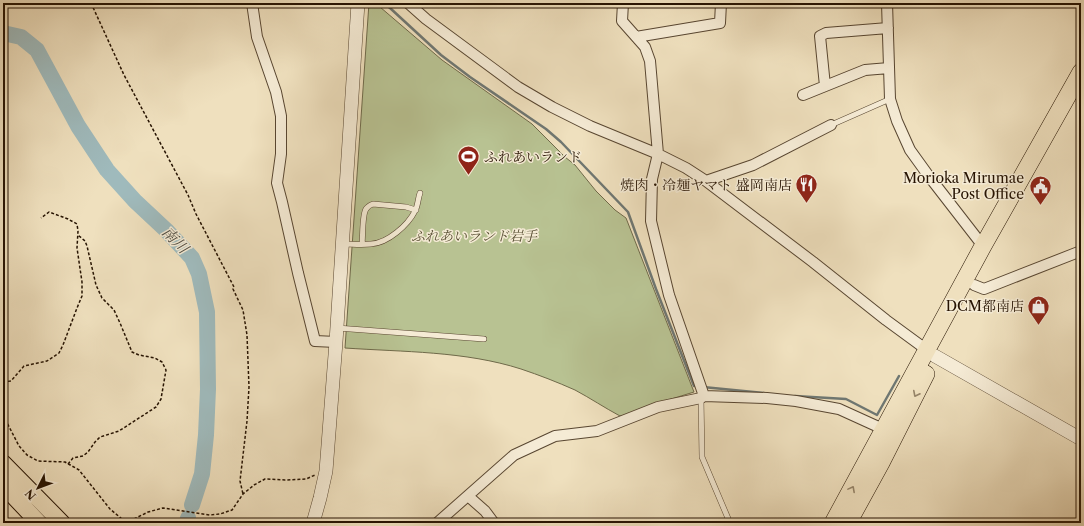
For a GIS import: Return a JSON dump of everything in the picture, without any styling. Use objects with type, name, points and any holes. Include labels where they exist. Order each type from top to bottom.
[{"type":"highway","points":[[848,523],[881,462],[931,353],[983,246],[1081,72]]},
{"type":"highway","points":[[833,523],[883,430],[974,285],[1081,89]]},
{"type":"main road","points":[[3,463],[62,523]]},
{"type":"main road","points":[[3,485],[39,523]]},
{"type":"street","points":[[252,3],[257,36],[276,92],[281,116],[281,154],[277,183],[298,273],[315,341],[336,342]]},
{"type":"street","points":[[313,523],[326,471],[358,3]]},
{"type":"street","points":[[408,3],[426,19],[518,87],[552,108],[590,126],[658,154],[686,168],[706,181],[931,353],[1081,439]]},
{"type":"street","points":[[623,3],[622,21],[645,47],[650,61],[658,154],[652,179],[651,221],[669,295],[702,395]]},
{"type":"street","points":[[636,37],[720,23],[721,3]]},
{"type":"street","points":[[887,3],[890,99],[897,121],[910,150],[983,246]]},
{"type":"street","points":[[825,86],[820,36],[826,33],[888,28]]},
{"type":"street","points":[[803,95],[864,70],[889,68]]},
{"type":"street","points":[[706,181],[753,165],[831,125]]},
{"type":"street","points":[[974,285],[984,289],[1081,251]]},
{"type":"street","points":[[437,523],[514,455],[556,436],[597,431],[658,407],[702,395],[767,398],[796,401],[840,409],[883,430]]},
{"type":"street","points":[[468,496],[485,511],[494,523]]},
{"type":"lane","points":[[831,125],[890,99]]},
{"type":"lane","points":[[342,244],[373,244],[385,240],[393,235],[405,224],[416,210],[420,193]]},
{"type":"lane","points":[[362,244],[364,212],[369,205],[380,204],[406,207],[416,210]]},
{"type":"lane","points":[[336,328],[484,339]]},
{"type":"lane","points":[[702,395],[702,457],[730,523]]},
{"type":"path","points":[[91,3],[124,75],[188,195],[196,214],[234,287],[233,289],[243,310],[247,335],[249,387],[247,421],[240,481],[243,494]]},
{"type":"path","points":[[3,382],[11,381],[24,366],[47,361],[58,353],[63,345],[76,308],[82,296],[82,282],[77,248],[77,224],[48,212],[41,218]]},
{"type":"path","points":[[68,464],[73,458],[83,456],[88,452],[100,437],[119,431],[156,407],[161,399],[166,370],[162,362],[155,358],[132,352],[114,310],[102,298],[96,285],[87,246],[78,235]]},
{"type":"path","points":[[3,415],[19,446],[27,455],[38,461],[65,462],[79,470],[110,509],[122,519],[134,519],[148,512],[163,508],[210,515],[220,514],[232,510],[243,494],[254,485],[265,479],[306,479],[326,471]]},
{"type":"green space","name":"ふれあいランド岩手","points":[[369,3],[373,3],[380,7],[442,60],[532,124],[575,165],[596,191],[615,210],[626,218],[694,392],[620,416],[575,390],[555,381],[500,363],[434,353],[345,348]]},
{"type":"waterway","points":[[383,3],[441,55],[470,77],[546,129],[561,142],[628,212],[694,386],[698,386]]},
{"type":"waterway","name":"南川","points":[[3,33],[21,37],[37,50],[78,126],[107,170],[135,201],[166,230],[192,258],[199,274],[207,312],[208,389],[206,435],[202,474],[192,505]]},
{"type":"waterway","points":[[795,396],[846,399],[877,415],[899,376]]},
{"type":"waterway","points":[[703,387],[764,393]]},
{"type":"waterway","name":"南川","points":[[187,523],[188,518]]},
{"type":"place","name":"ふれあいランド","points":[[469,176]]},
{"type":"place","name":"焼肉・冷麺ヤマト 盛岡南店","points":[[807,204]]},
{"type":"place","name":"Morioka Mirumae Post Office","points":[[1040,206]]},
{"type":"place","name":"DCM都南店","points":[[1039,326]]}]
